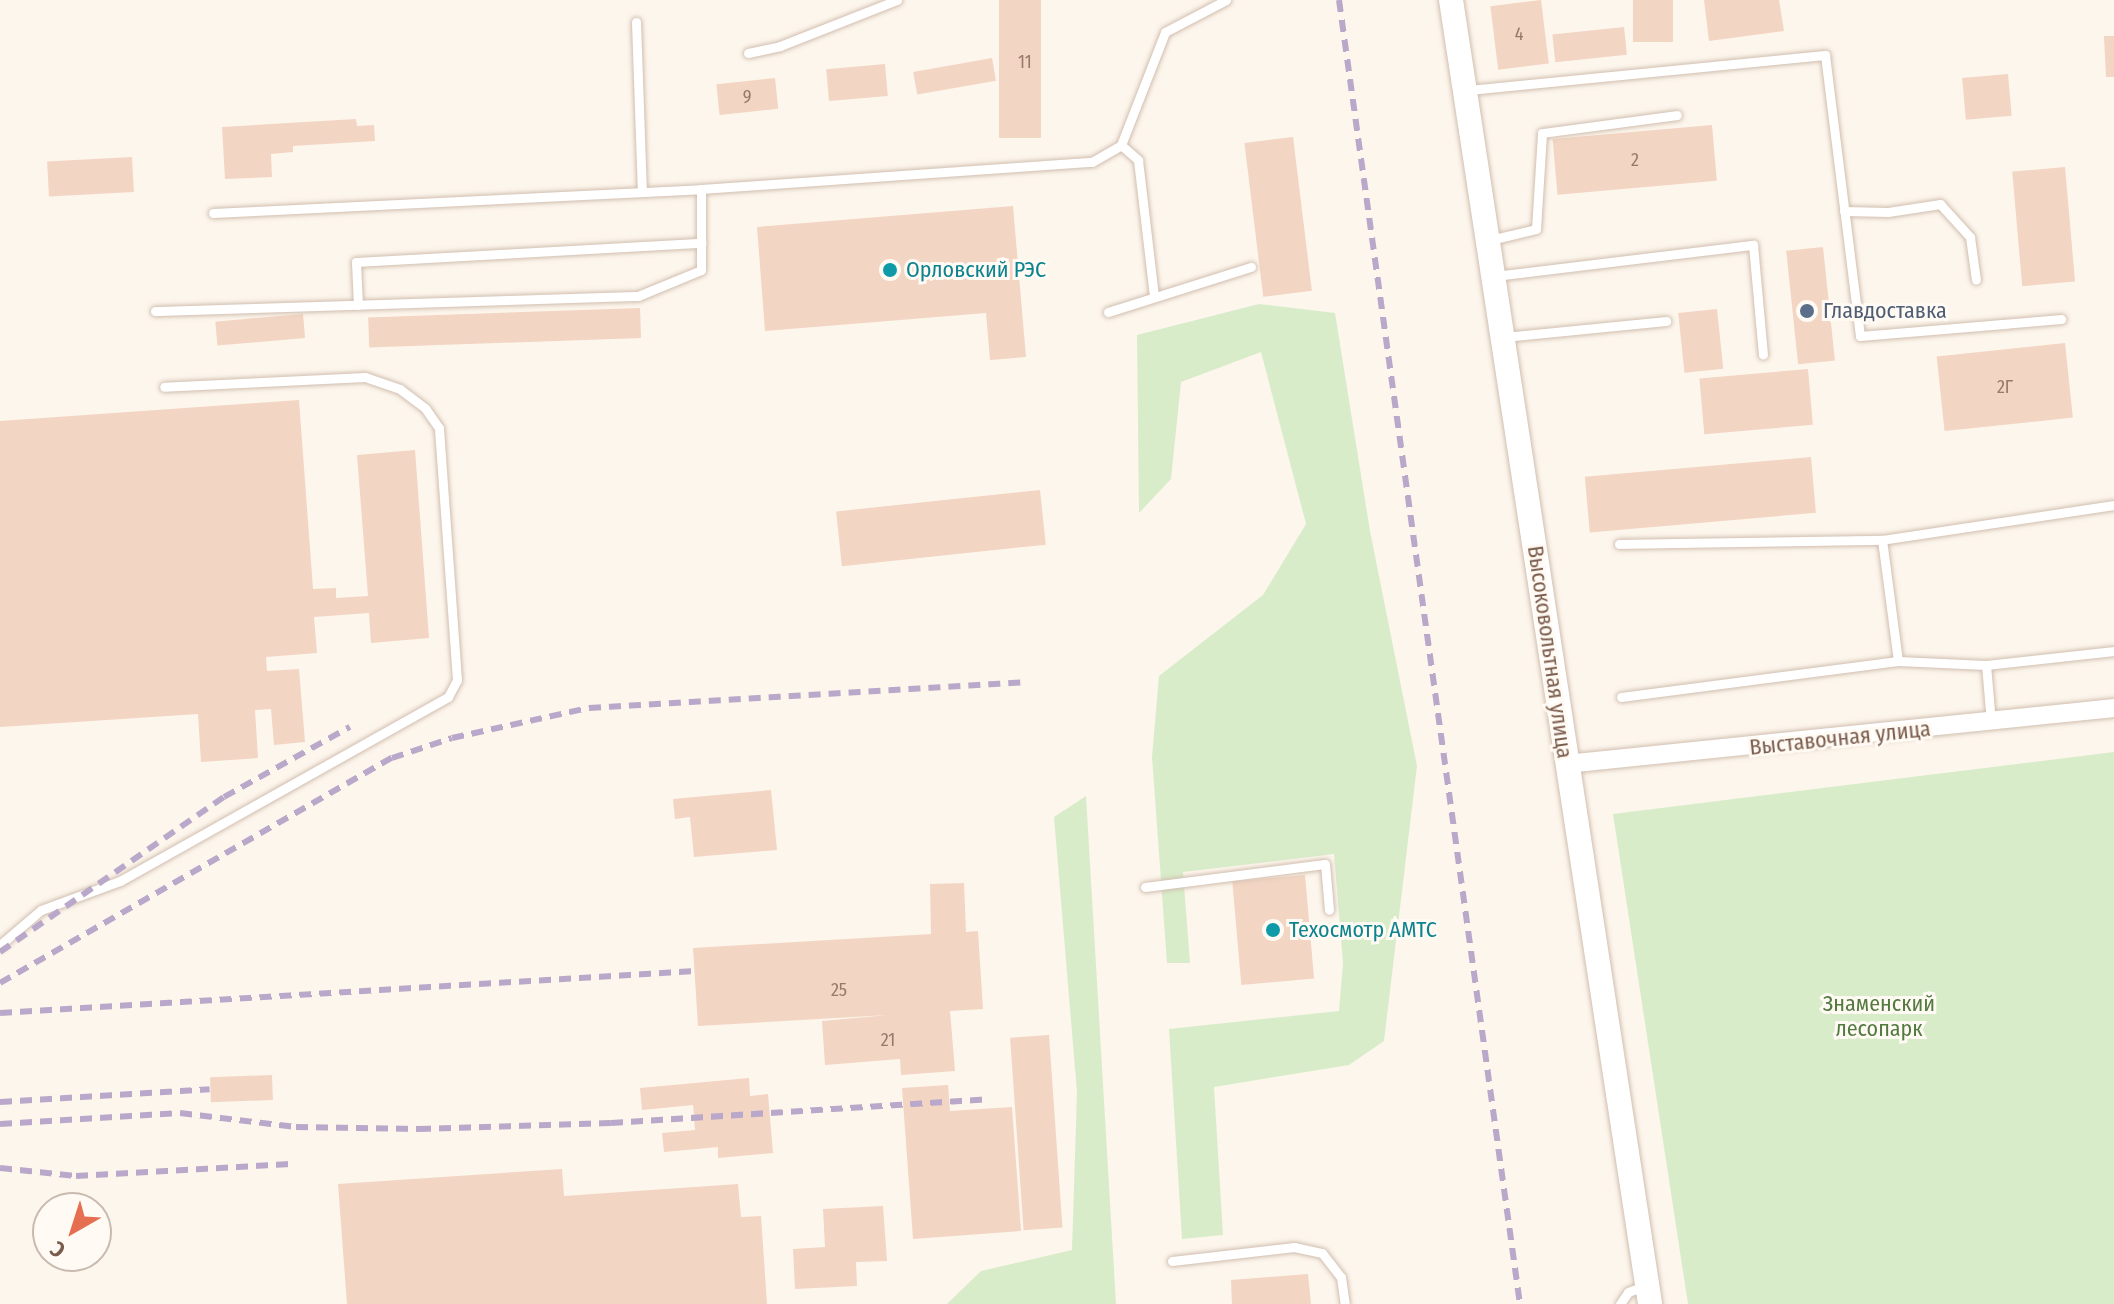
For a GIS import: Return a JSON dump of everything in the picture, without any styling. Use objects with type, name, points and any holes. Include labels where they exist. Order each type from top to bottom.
[{"type":"main road","name":"Высоковольтная улица","points":[[1451,0],[1468,90],[1566,764],[1648,1295]]},
{"type":"street","name":"Выставочная улица","points":[[1566,764],[2114,708]]},
{"type":"lane","points":[[748,53],[897,0]]},
{"type":"lane","points":[[213,213],[701,189],[1092,162],[1121,145],[1165,32],[1226,0]]},
{"type":"lane","points":[[636,22],[642,192]]},
{"type":"lane","points":[[1468,90],[1825,55],[1860,336],[2061,319]]},
{"type":"lane","points":[[1490,240],[1536,229],[1542,133],[1677,115]]},
{"type":"lane","points":[[1121,145],[1138,160],[1154,297]]},
{"type":"lane","points":[[155,311],[638,296],[701,270],[701,189]]},
{"type":"lane","points":[[1844,211],[1888,212],[1940,204],[1970,237],[1976,280]]},
{"type":"lane","points":[[358,305],[356,262],[701,243]]},
{"type":"lane","points":[[1495,276],[1753,245],[1763,355]]},
{"type":"lane","points":[[1108,312],[1251,267]]},
{"type":"lane","points":[[1504,337],[1666,321]]},
{"type":"lane","points":[[0,945],[41,910],[120,881],[448,697],[457,680],[439,428],[425,408],[400,389],[365,377],[164,387]]},
{"type":"lane","points":[[1619,544],[1882,540],[2114,505]]},
{"type":"lane","points":[[1882,540],[1898,661]]},
{"type":"lane","points":[[1621,697],[1898,661],[1986,665],[2114,651]]},
{"type":"lane","points":[[1986,665],[1991,722]]},
{"type":"lane","points":[[1145,887],[1325,864],[1329,910]]},
{"type":"lane","points":[[1172,1261],[1294,1247],[1322,1253],[1341,1277],[1345,1304]]},
{"type":"lane","points":[[1620,1304],[1628,1292],[1648,1295]]},
{"type":"green space","points":[[1259,304],[1335,313],[1370,531],[1417,766],[1384,1041],[1349,1065],[1214,1087],[1223,1235],[1182,1239],[1169,1029],[1339,1011],[1343,963],[1334,854],[1183,872],[1190,963],[1167,963],[1152,757],[1159,676],[1263,595],[1306,524],[1261,352],[1181,382],[1171,479],[1139,513],[1137,335]]},
{"type":"green space","name":"Знаменский лесопарк","points":[[2114,752],[2114,1304],[1688,1304],[1613,814]]},
{"type":"green space","points":[[1086,796],[1116,1304],[947,1304],[981,1271],[1072,1250],[1077,1092],[1054,817]]},
{"type":"building","points":[[999,0],[1041,0],[1041,138],[999,138]]},
{"type":"building","points":[[1541,0],[1549,64],[1498,70],[1490,6]]},
{"type":"building","points":[[1633,0],[1673,0],[1673,42],[1633,42]]},
{"type":"building","points":[[1704,0],[1779,0],[1784,31],[1709,41]]},
{"type":"building","points":[[1624,27],[1627,55],[1555,62],[1552,35]]},
{"type":"building","points":[[2104,36],[2114,36],[2114,77],[2106,77]]},
{"type":"building","points":[[992,58],[996,81],[917,95],[913,72]]},
{"type":"building","points":[[885,64],[888,96],[829,101],[826,69]]},
{"type":"building","points":[[2008,74],[2012,116],[1966,120],[1962,78]]},
{"type":"building","points":[[775,78],[778,109],[720,115],[716,84]]},
{"type":"building","points":[[356,119],[357,126],[374,125],[375,141],[293,146],[293,152],[271,154],[272,177],[225,179],[222,127]]},
{"type":"building","points":[[1712,125],[1717,181],[1557,195],[1553,139]]},
{"type":"building","points":[[1293,137],[1312,291],[1263,297],[1244,143]]},
{"type":"building","points":[[132,157],[134,192],[49,196],[47,161]]},
{"type":"building","points":[[2065,167],[2075,282],[2022,286],[2012,172]]},
{"type":"building","name":"Орловский РЭС","points":[[1013,206],[1026,357],[990,360],[986,313],[765,331],[757,227]]},
{"type":"building","points":[[1823,247],[1835,360],[1798,364],[1786,251]]},
{"type":"building","points":[[640,308],[641,338],[369,347],[368,317]]},
{"type":"building","points":[[1717,309],[1723,369],[1684,373],[1678,313]]},
{"type":"building","points":[[303,314],[305,338],[217,346],[215,322]]},
{"type":"building","points":[[2065,343],[2073,418],[1945,431],[1937,356]]},
{"type":"building","points":[[1808,369],[1813,425],[1704,434],[1699,378]]},
{"type":"building","points":[[299,400],[313,589],[336,588],[336,598],[368,596],[357,455],[415,450],[429,638],[371,643],[369,613],[314,617],[317,653],[266,657],[267,671],[299,669],[305,742],[274,745],[271,709],[255,710],[258,758],[201,762],[198,714],[0,727],[0,421]]},
{"type":"building","points":[[1811,457],[1816,513],[1590,533],[1585,477]]},
{"type":"building","points":[[1040,490],[1046,545],[842,566],[836,511]]},
{"type":"building","points":[[771,790],[777,850],[694,857],[690,817],[675,819],[673,799]]},
{"type":"building","name":"Техосмотр АМТС","points":[[1305,875],[1314,979],[1241,985],[1232,881]]},
{"type":"building","points":[[964,883],[966,932],[978,931],[983,1009],[950,1011],[955,1071],[901,1075],[900,1059],[825,1065],[822,1021],[888,1015],[698,1026],[693,948],[931,934],[930,884]]},
{"type":"building","points":[[1049,1035],[1062,1228],[1024,1230],[1010,1038]]},
{"type":"building","points":[[272,1075],[273,1100],[211,1102],[210,1077]]},
{"type":"building","points":[[749,1078],[750,1096],[768,1094],[773,1153],[718,1158],[718,1147],[664,1152],[662,1133],[695,1130],[693,1105],[642,1110],[640,1088]]},
{"type":"building","points":[[948,1085],[950,1111],[1012,1107],[1021,1231],[913,1239],[902,1088]]},
{"type":"building","points":[[562,1169],[564,1196],[738,1184],[741,1217],[761,1216],[767,1304],[347,1304],[338,1184]]},
{"type":"building","points":[[883,1206],[887,1261],[856,1262],[857,1286],[795,1289],[793,1249],[825,1247],[823,1209]]},
{"type":"building","points":[[1308,1274],[1311,1304],[1232,1304],[1231,1280]]},
{"type":"railway","points":[[1339,0],[1520,1304]]},
{"type":"railway","points":[[0,983],[392,758],[452,738],[589,708],[1028,682]]},
{"type":"railway","points":[[0,952],[224,797],[350,727]]},
{"type":"railway","points":[[0,1013],[695,971]]},
{"type":"railway","points":[[0,1102],[210,1089]]},
{"type":"railway","points":[[0,1124],[180,1113],[296,1127],[419,1129],[611,1123],[988,1099]]},
{"type":"railway","points":[[0,1168],[76,1176],[291,1164]]},
{"type":"place","name":"Орловский РЭС","points":[[890,270]]},
{"type":"place","name":"Главдоставка","points":[[1807,311]]},
{"type":"place","name":"Техосмотр АМТС","points":[[1273,930]]}]
